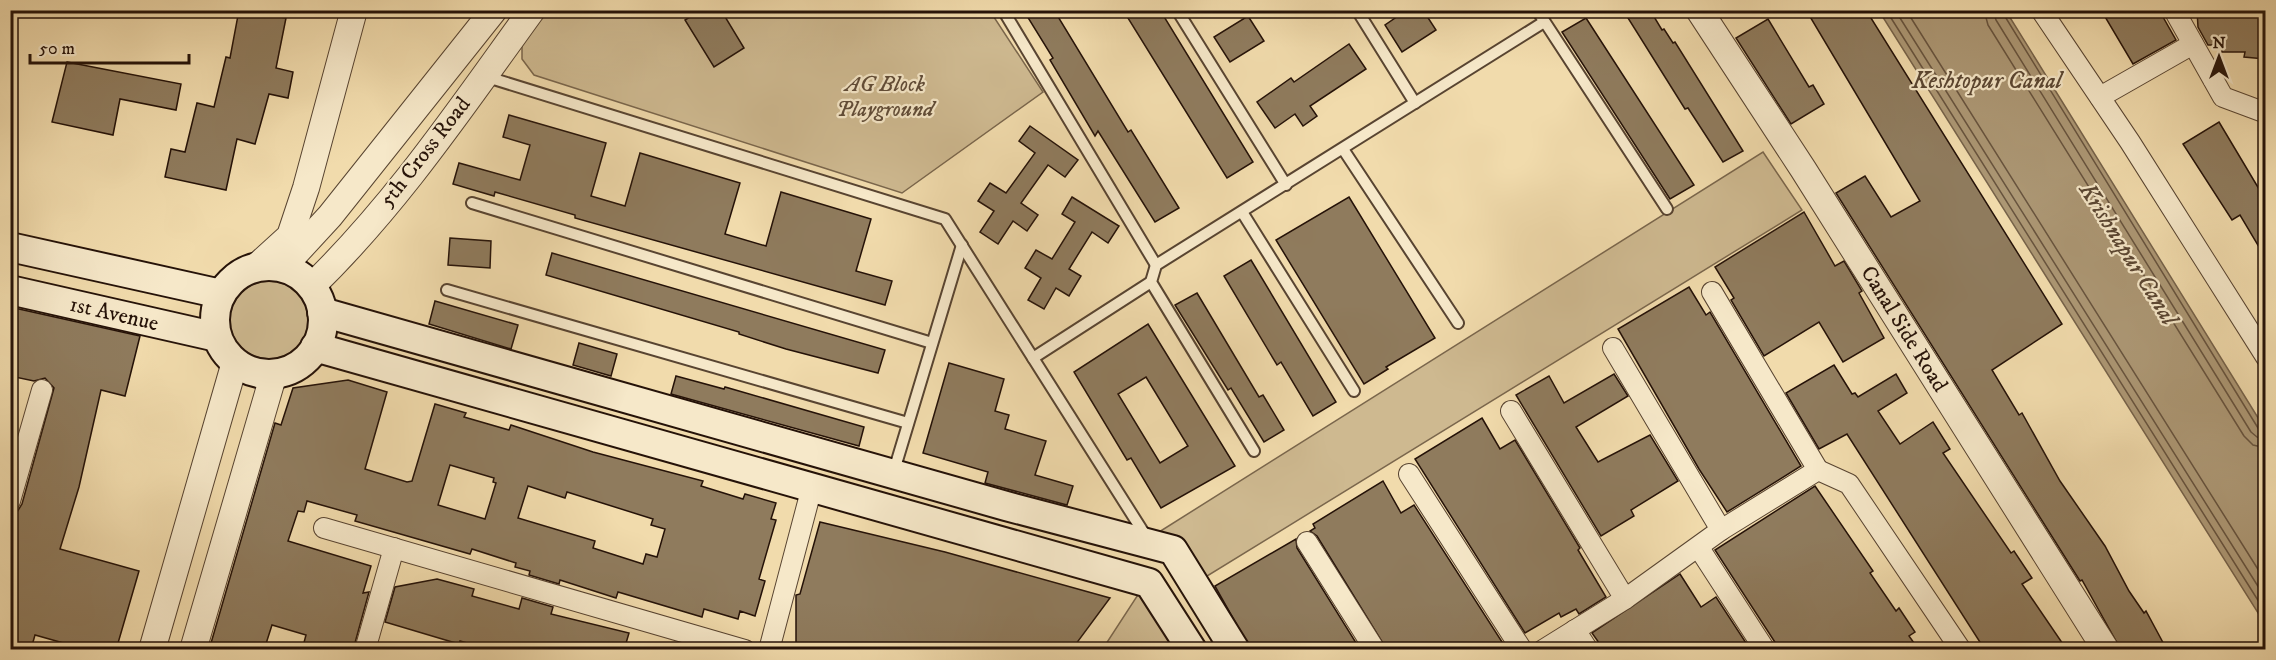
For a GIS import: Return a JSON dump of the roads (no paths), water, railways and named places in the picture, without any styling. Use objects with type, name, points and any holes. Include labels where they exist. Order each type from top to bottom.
[{"type":"main road","points":[[10,247],[221,294]]},
{"type":"main road","points":[[317,299],[320,337],[315,347],[297,366],[273,373],[246,368],[235,362],[218,337],[215,320],[221,294],[241,273],[269,267],[293,272],[317,299],[892,474],[1173,550],[1235,650]]},
{"type":"main road","name":"1st Avenue","points":[[10,290],[218,337]]},
{"type":"main road","points":[[315,347],[1149,583],[1192,650]]},
{"type":"main road","points":[[996,539],[1006,506]]},
{"type":"street","points":[[269,267],[290,236],[306,188],[354,10]]},
{"type":"street","name":"5th Cross Road","points":[[269,267],[330,216],[494,10]]},
{"type":"street","name":"5th Cross Road","points":[[317,299],[334,265],[422,160],[532,10]]},
{"type":"street","name":"Canal Side Road","points":[[1699,10],[1821,198],[2106,650]]},
{"type":"street","points":[[2041,10],[2100,97],[2265,357]]},
{"type":"street","points":[[2174,10],[2223,97],[2265,112]]},
{"type":"street","points":[[2100,97],[2193,44]]},
{"type":"street","points":[[1712,291],[1818,470],[1849,484],[1960,650]]},
{"type":"street","points":[[1613,348],[1720,530]]},
{"type":"street","points":[[152,650],[235,362]]},
{"type":"street","points":[[193,650],[273,373]]},
{"type":"street","points":[[10,501],[15,467],[42,390]]},
{"type":"street","points":[[1511,411],[1625,599]]},
{"type":"street","points":[[1543,650],[1625,599],[1699,548],[1720,530],[1818,470]]},
{"type":"street","points":[[1409,474],[1522,650]]},
{"type":"street","points":[[769,650],[812,487]]},
{"type":"street","points":[[324,528],[709,645],[745,650]]},
{"type":"street","points":[[1306,542],[1375,650]]},
{"type":"street","points":[[365,650],[394,548]]},
{"type":"street","points":[[1699,548],[1765,650]]},
{"type":"street","points":[[1575,630],[1588,650]]},
{"type":"lane","points":[[1002,10],[1156,265]]},
{"type":"lane","points":[[1177,10],[1286,185]]},
{"type":"lane","points":[[1357,10],[1415,103]]},
{"type":"lane","points":[[1537,10],[1668,209]]},
{"type":"lane","points":[[1033,358],[1151,282],[1156,265],[1544,22]]},
{"type":"lane","points":[[484,76],[945,219],[1152,546]]},
{"type":"lane","points":[[1343,149],[1458,323]]},
{"type":"lane","points":[[472,203],[932,343]]},
{"type":"lane","points":[[1242,212],[1354,391]]},
{"type":"lane","points":[[892,474],[962,245]]},
{"type":"lane","points":[[1151,282],[1254,451]]},
{"type":"lane","points":[[447,290],[908,423]]},
{"type":"water","name":"Keshtopur Canal","points":[[1879,11],[2006,11],[2265,429],[2265,624]]},
{"type":"park label","name":"AG Block Playground","points":[[885,96]]},
{"type":"water label","name":"Krishnapur Canal","points":[[2128,254]]}]
